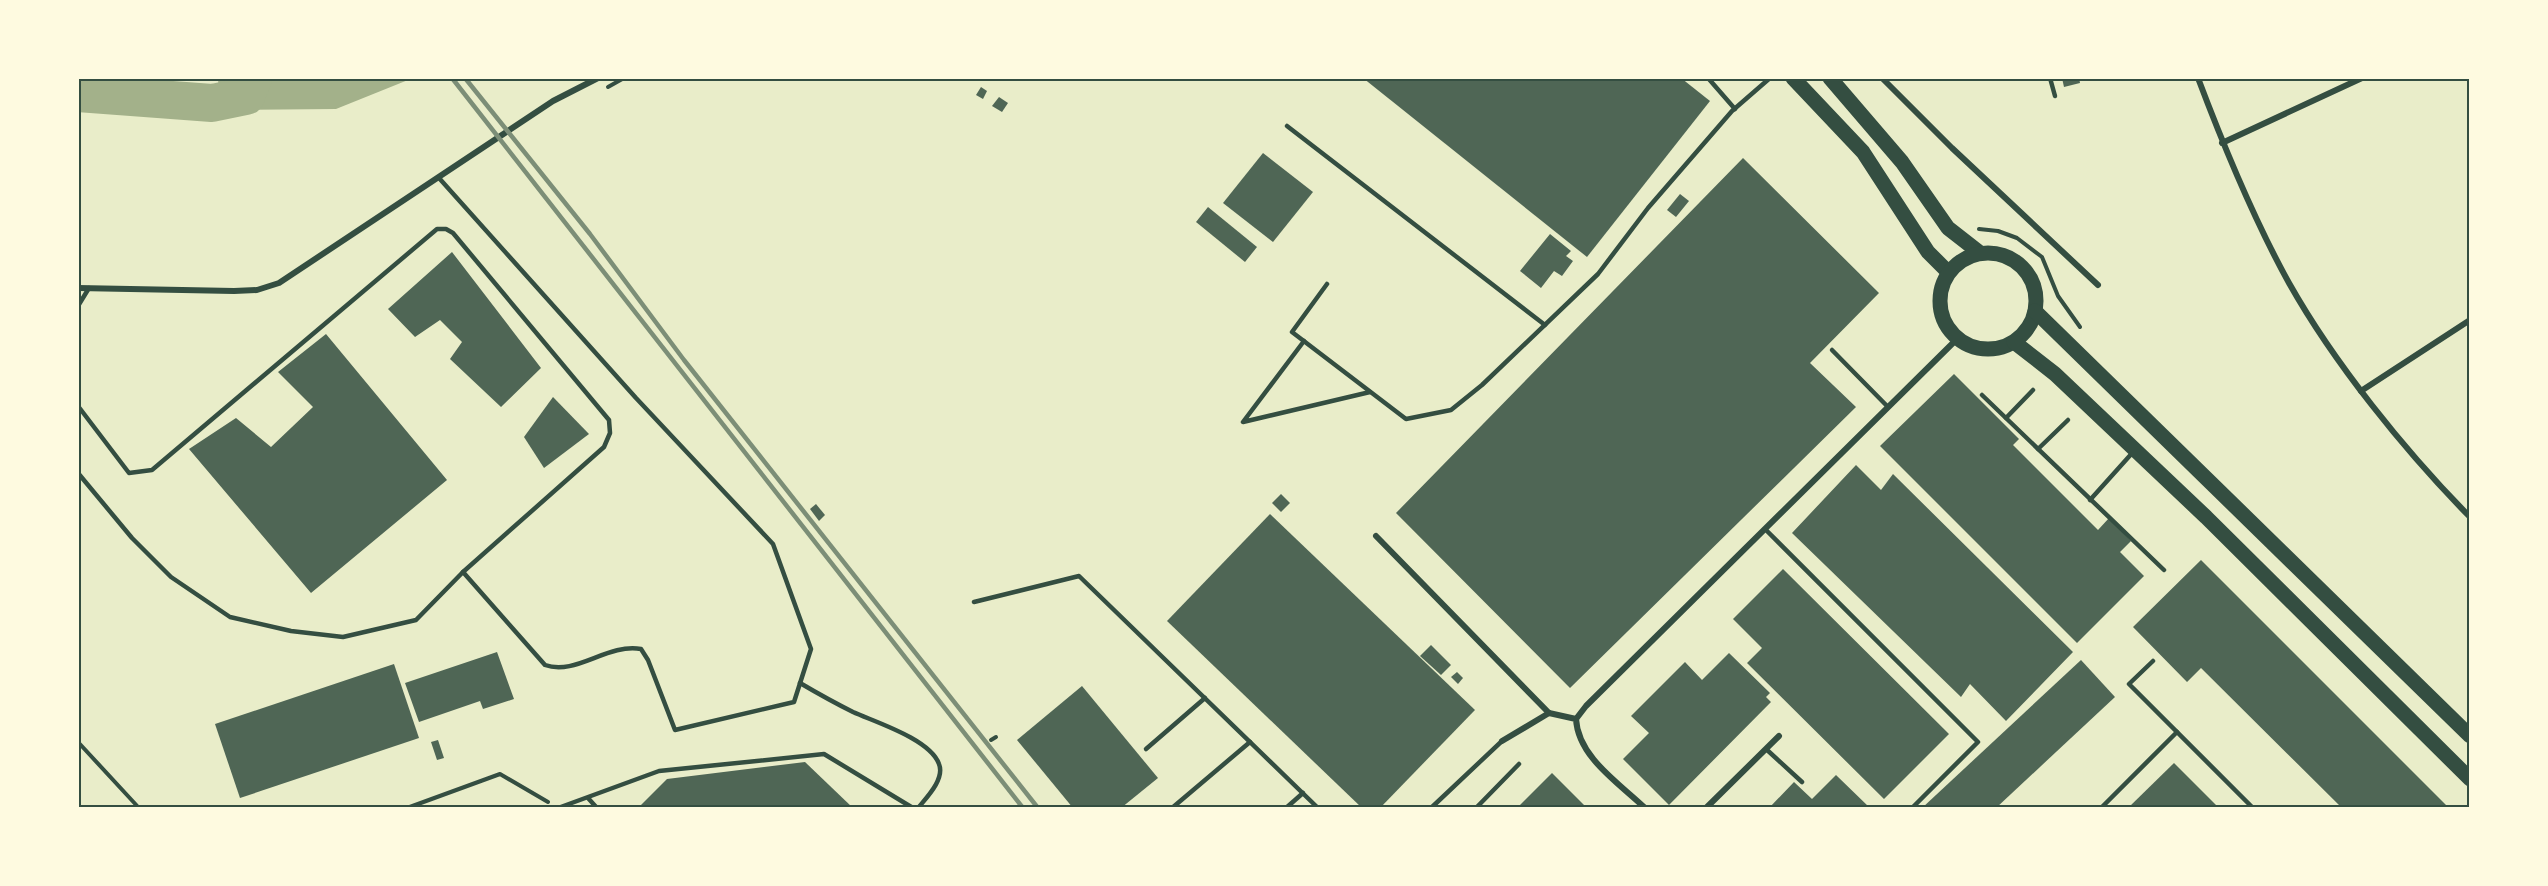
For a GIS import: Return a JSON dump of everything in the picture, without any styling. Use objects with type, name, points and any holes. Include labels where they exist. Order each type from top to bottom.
[{"type":"main road","points":[[1792,78],[1863,152],[1928,252],[1948,272]]},
{"type":"main road","points":[[1830,78],[1902,162],[1948,228],[1980,254]]},
{"type":"main road","points":[[1980,254],[1997,254],[2009,258],[2023,268],[2035,292],[2035,311],[2029,327],[2014,342],[1998,348],[1980,349],[1964,344],[1949,330],[1941,315],[1940,293],[1948,272],[1961,261],[1980,254]]},
{"type":"main road","points":[[2035,311],[2470,736]]},
{"type":"main road","points":[[2014,342],[2055,374],[2206,517],[2470,779]]},
{"type":"street","points":[[78,288],[234,291],[257,290],[279,283],[553,101],[598,78]]},
{"type":"street","points":[[1882,78],[1952,148],[2098,285]]},
{"type":"street","points":[[2198,78],[2222,143],[2289,282],[2334,354],[2361,391],[2470,517]]},
{"type":"street","points":[[2222,143],[2362,78]]},
{"type":"street","points":[[2361,391],[2470,320]]},
{"type":"street","points":[[1645,808],[1585,750],[1577,735],[1576,719],[1586,706],[1958,338]]},
{"type":"street","points":[[1376,536],[1549,712],[1576,719]]},
{"type":"street","points":[[1502,741],[1549,712]]},
{"type":"street","points":[[1706,808],[1779,736]]},
{"type":"lane","points":[[1708,78],[1735,109]]},
{"type":"lane","points":[[1327,284],[1292,332],[1406,419],[1451,410],[1482,386],[1598,274],[1648,208],[1735,109],[1770,78]]},
{"type":"lane","points":[[2050,78],[2055,96]]},
{"type":"lane","points":[[1287,126],[1545,325]]},
{"type":"lane","points":[[439,178],[636,398],[772,544],[811,649],[794,702],[675,730],[648,660],[641,649],[628,647],[557,669],[544,665],[463,572]]},
{"type":"lane","points":[[78,406],[129,473],[152,470],[437,229],[446,229],[453,233],[609,420],[610,433],[604,447],[463,572],[416,620],[343,637],[291,631],[230,617],[171,577],[132,538],[78,473]]},
{"type":"lane","points":[[78,306],[89,288]]},
{"type":"lane","points":[[1304,341],[1243,422],[1370,392]]},
{"type":"lane","points":[[1832,350],[1888,407]]},
{"type":"lane","points":[[2006,418],[2033,390]]},
{"type":"lane","points":[[1982,394],[2164,570]]},
{"type":"lane","points":[[2038,449],[2068,420]]},
{"type":"lane","points":[[2090,500],[2134,451]]},
{"type":"lane","points":[[1765,529],[1978,742],[1912,808]]},
{"type":"lane","points":[[974,602],[1079,576],[1318,808]]},
{"type":"lane","points":[[2153,661],[2129,684],[2253,808]]},
{"type":"lane","points":[[800,683],[856,713],[902,731],[926,749],[939,763],[940,773],[931,792],[918,808]]},
{"type":"lane","points":[[1146,749],[1205,698]]},
{"type":"lane","points":[[2101,808],[2177,732]]},
{"type":"lane","points":[[1431,808],[1502,741]]},
{"type":"lane","points":[[1172,808],[1250,742]]},
{"type":"lane","points":[[1766,749],[1802,782]]},
{"type":"lane","points":[[558,808],[659,771],[824,754],[913,808]]},
{"type":"lane","points":[[1476,808],[1519,764]]},
{"type":"lane","points":[[1286,808],[1303,794]]},
{"type":"lane","points":[[588,798],[597,808]]},
{"type":"path","points":[[1973,226],[2017,238],[2042,257],[2058,296],[2081,330]]},
{"type":"path","points":[[991,740],[996,737]]},
{"type":"path","points":[[78,742],[139,808]]},
{"type":"path","points":[[406,808],[500,774],[558,808]]},
{"type":"shaded area","points":[[218,78],[413,78],[336,109],[220,110]]},
{"type":"building","points":[[1363,78],[1681,78],[1710,101],[1587,257]]},
{"type":"building","points":[[2062,78],[2079,78],[2080,83],[2064,87]]},
{"type":"building","points":[[981,87],[987,91],[983,99],[976,95]]},
{"type":"building","points":[[999,97],[1008,103],[1002,112],[992,106]]},
{"type":"building","points":[[1263,153],[1313,192],[1273,242],[1223,203]]},
{"type":"building","points":[[1743,158],[1879,293],[1810,363],[1856,407],[1570,688],[1396,513]]},
{"type":"building","points":[[1680,194],[1689,201],[1676,217],[1667,210]]},
{"type":"building","points":[[1208,207],[1257,247],[1245,262],[1196,222]]},
{"type":"building","points":[[1550,234],[1571,251],[1566,256],[1573,261],[1562,276],[1554,271],[1541,288],[1520,271]]},
{"type":"building","points":[[452,252],[541,368],[501,407],[450,359],[462,342],[440,320],[415,337],[388,309]]},
{"type":"building","points":[[326,334],[447,480],[311,593],[189,449],[236,418],[271,447],[313,407],[278,372]]},
{"type":"building","points":[[1954,374],[2019,439],[2013,445],[2098,530],[2109,518],[2131,541],[2120,552],[2144,576],[2077,643],[1880,446]]},
{"type":"building","points":[[553,397],[589,434],[544,468],[524,437]]},
{"type":"building","points":[[1856,465],[1881,490],[1893,474],[2073,652],[2006,721],[1970,684],[1961,697],[1792,533]]},
{"type":"building","points":[[1281,494],[1290,503],[1281,512],[1272,503]]},
{"type":"building","points":[[816,504],[825,515],[819,521],[810,509]]},
{"type":"building","points":[[1270,514],[1475,710],[1380,808],[1362,808],[1167,621]]},
{"type":"building","points":[[2201,560],[2449,808],[2342,808],[2201,668],[2187,682],[2133,627]]},
{"type":"building","points":[[1783,569],[1949,734],[1884,799],[1747,663],[1762,648],[1733,619]]},
{"type":"building","points":[[1431,645],[1451,665],[1441,675],[1420,656]]},
{"type":"building","points":[[497,652],[514,699],[483,709],[480,701],[419,722],[405,683]]},
{"type":"building","points":[[1729,653],[1770,693],[1766,697],[1771,702],[1669,805],[1623,759],[1649,733],[1631,716],[1685,662],[1702,680]]},
{"type":"building","points":[[2081,660],[2115,697],[1996,808],[1922,808]]},
{"type":"building","points":[[394,664],[419,738],[240,798],[215,724]]},
{"type":"building","points":[[1457,672],[1463,678],[1458,684],[1451,677]]},
{"type":"building","points":[[1082,686],[1158,778],[1121,808],[1073,808],[1017,740]]},
{"type":"building","points":[[438,740],[444,758],[437,760],[431,742]]},
{"type":"building","points":[[805,762],[853,808],[638,808],[667,779]]},
{"type":"building","points":[[2174,763],[2219,808],[2128,808]]},
{"type":"building","points":[[1552,773],[1587,808],[1517,808]]},
{"type":"building","points":[[1836,775],[1870,808],[1769,808],[1794,782],[1812,799]]},
{"type":"waterway","points":[[78,93],[212,103],[246,96],[253,78]]},
{"type":"railway","points":[[452,78],[1023,808]]},
{"type":"railway","points":[[465,78],[590,234],[684,360],[1038,808]]}]
